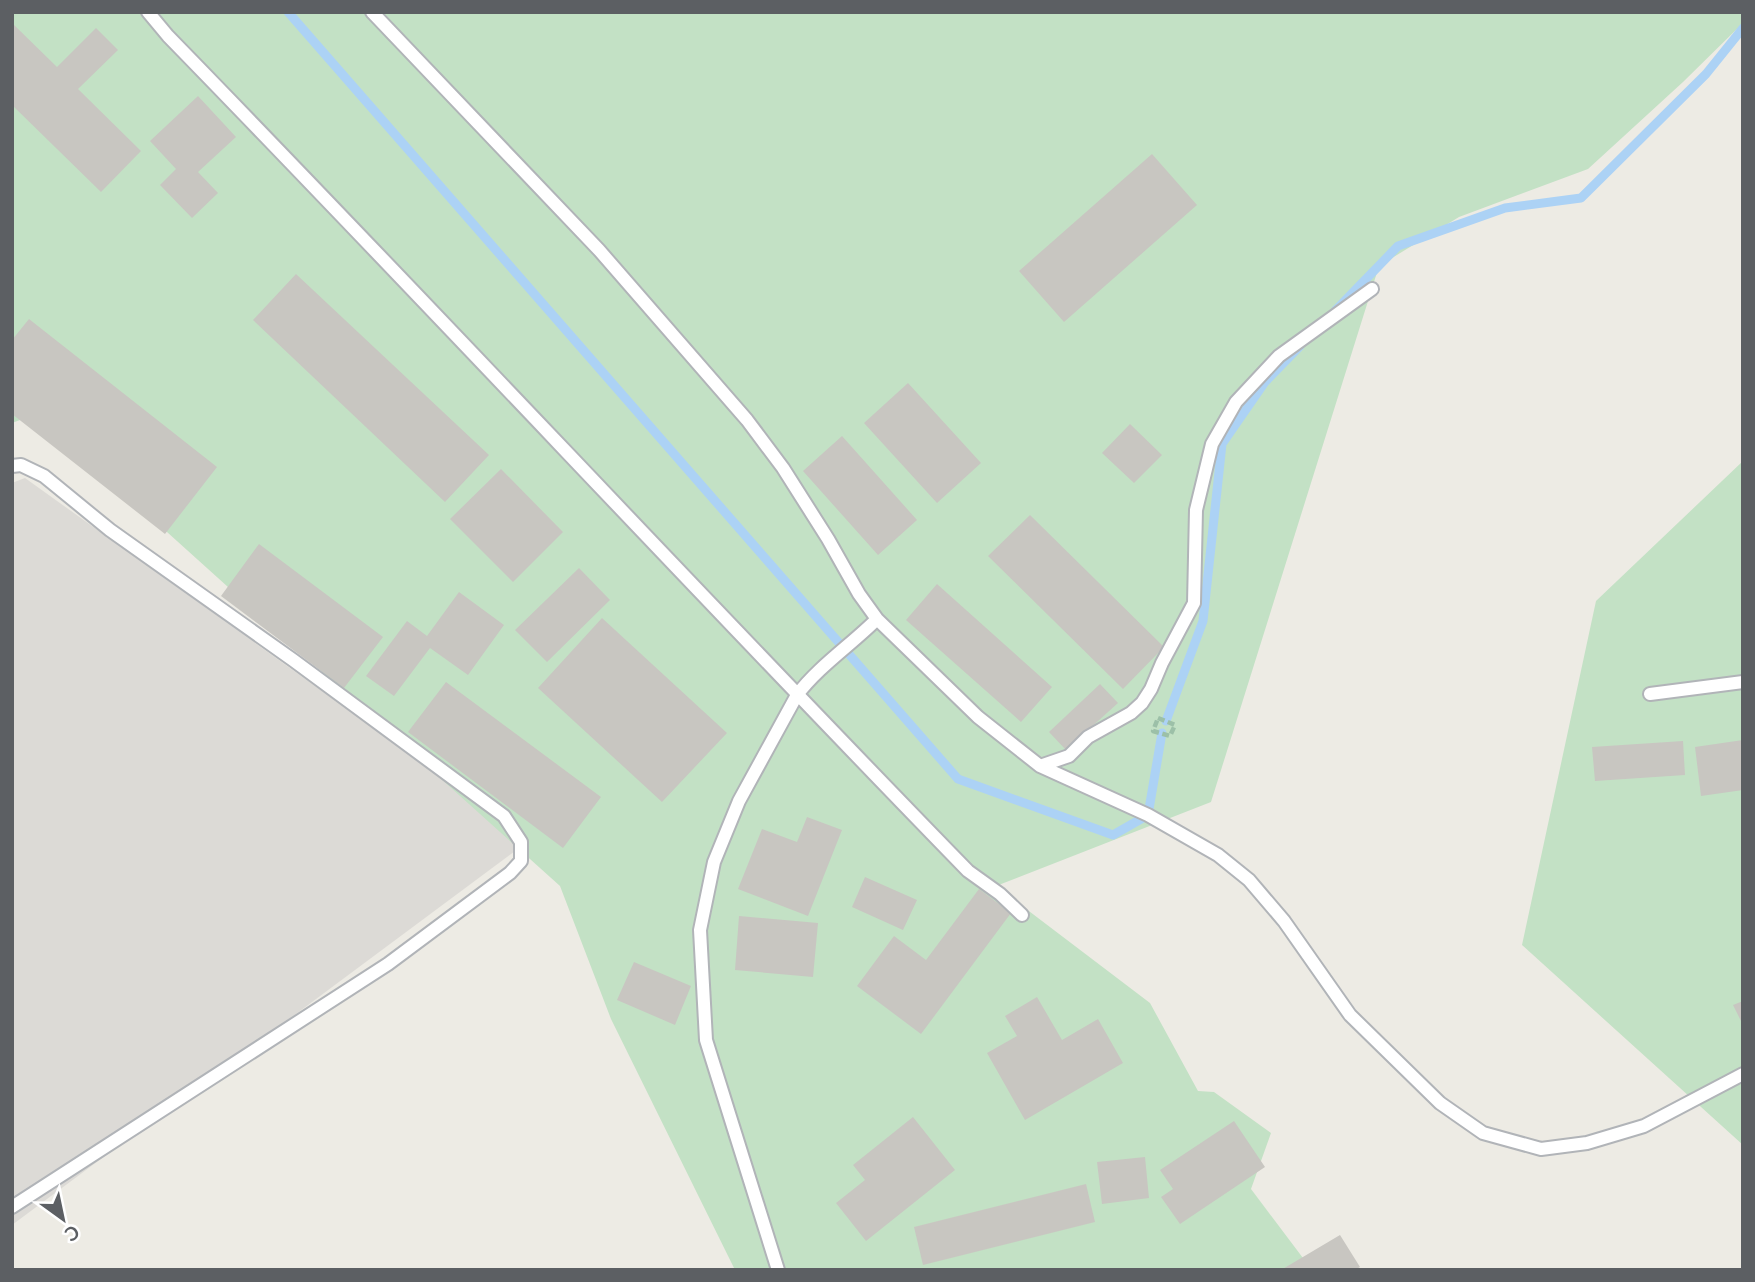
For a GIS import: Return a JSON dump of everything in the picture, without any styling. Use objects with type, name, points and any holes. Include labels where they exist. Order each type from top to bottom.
[{"type":"lane","points":[[148,12],[797,695],[968,871],[1000,894],[1022,915]]},
{"type":"lane","points":[[372,12],[599,250],[747,420],[783,468],[877,619],[978,717],[1041,766],[1148,815],[1218,855],[1249,880],[1284,920],[1350,1015],[1440,1103],[1483,1133],[1541,1149],[1587,1143],[1644,1126],[1743,1074]]},
{"type":"lane","points":[[1041,766],[1069,756],[1088,737],[1131,713],[1152,689],[1162,663],[1194,603],[1196,510],[1212,443],[1236,402],[1279,356],[1373,289]]},
{"type":"lane","points":[[12,466],[21,465],[44,476],[110,530],[293,660],[504,816],[521,842],[521,862],[388,964],[12,1207]]},
{"type":"lane","points":[[778,1270],[706,1040],[700,930],[714,862],[739,801],[797,695],[807,681],[877,619]]},
{"type":"lane","points":[[1650,694],[1743,682]]},
{"type":"path","points":[[1158,718],[1175,725],[1170,736],[1153,731],[1158,718]]},
{"type":"shaded area","points":[[25,478],[530,840],[12,1225],[12,483]]},
{"type":"green space","points":[[12,12],[1743,12],[1743,23],[1588,169],[1459,217],[1379,266],[1211,802],[996,886],[1150,1003],[1198,1091],[1214,1092],[1271,1133],[1251,1189],[1312,1270],[735,1270],[611,1019],[560,886],[36,414],[12,423]]},
{"type":"green space","points":[[1743,461],[1743,1145],[1522,945],[1596,601]]},
{"type":"building","points":[[12,23],[57,67],[96,28],[118,50],[78,89],[141,151],[101,192],[12,105]]},
{"type":"building","points":[[198,96],[236,137],[198,172],[218,193],[192,218],[160,185],[176,169],[150,141]]},
{"type":"building","points":[[1152,154],[1197,205],[1064,322],[1019,271]]},
{"type":"building","points":[[296,274],[489,455],[445,502],[253,320]]},
{"type":"building","points":[[29,319],[217,467],[165,534],[12,414],[12,340]]},
{"type":"building","points":[[908,383],[981,463],[937,503],[864,423]]},
{"type":"building","points":[[1130,424],[1162,455],[1134,483],[1102,453]]},
{"type":"building","points":[[842,436],[917,520],[878,555],[803,471]]},
{"type":"building","points":[[501,469],[563,532],[513,582],[450,519]]},
{"type":"building","points":[[1030,515],[1164,647],[1123,689],[988,556]]},
{"type":"building","points":[[259,544],[383,637],[344,688],[221,596]]},
{"type":"building","points":[[579,568],[610,600],[547,662],[515,630]]},
{"type":"building","points":[[937,584],[1052,687],[1021,722],[906,620]]},
{"type":"building","points":[[459,592],[504,625],[468,675],[430,648],[394,696],[366,676],[407,621],[427,636]]},
{"type":"building","points":[[602,618],[727,733],[662,802],[538,688]]},
{"type":"building","points":[[446,682],[601,797],[563,848],[408,732]]},
{"type":"building","points":[[1100,684],[1118,703],[1066,750],[1049,732]]},
{"type":"building","points":[[1743,740],[1743,790],[1701,796],[1695,747]]},
{"type":"building","points":[[1683,741],[1685,775],[1595,781],[1592,747]]},
{"type":"building","points":[[807,817],[842,830],[808,916],[738,889],[762,829],[797,842]]},
{"type":"building","points":[[865,877],[917,900],[903,930],[852,907]]},
{"type":"building","points":[[979,889],[1011,913],[921,1034],[857,986],[894,936],[926,960]]},
{"type":"building","points":[[739,916],[818,923],[813,977],[735,970]]},
{"type":"building","points":[[634,962],[691,986],[675,1025],[617,1000]]},
{"type":"building","points":[[1037,997],[1062,1040],[1098,1019],[1123,1063],[1025,1120],[987,1053],[1017,1036],[1005,1016]]},
{"type":"building","points":[[1743,1001],[1743,1025],[1733,1005]]},
{"type":"building","points":[[913,1117],[955,1170],[866,1241],[836,1203],[865,1180],[853,1165]]},
{"type":"building","points":[[1234,1121],[1265,1167],[1180,1224],[1161,1197],[1173,1189],[1160,1170]]},
{"type":"building","points":[[1145,1157],[1149,1198],[1102,1204],[1097,1162]]},
{"type":"building","points":[[1086,1184],[1095,1222],[923,1265],[914,1227]]},
{"type":"building","points":[[1340,1235],[1360,1267],[1355,1270],[1281,1270]]},
{"type":"waterway","points":[[288,12],[958,779],[1113,835],[1148,815],[1162,733]]},
{"type":"waterway","points":[[1335,311],[1398,246],[1505,208],[1581,198],[1706,74],[1743,28]]},
{"type":"waterway","points":[[1166,721],[1203,621],[1222,444],[1265,382],[1300,346]]}]
